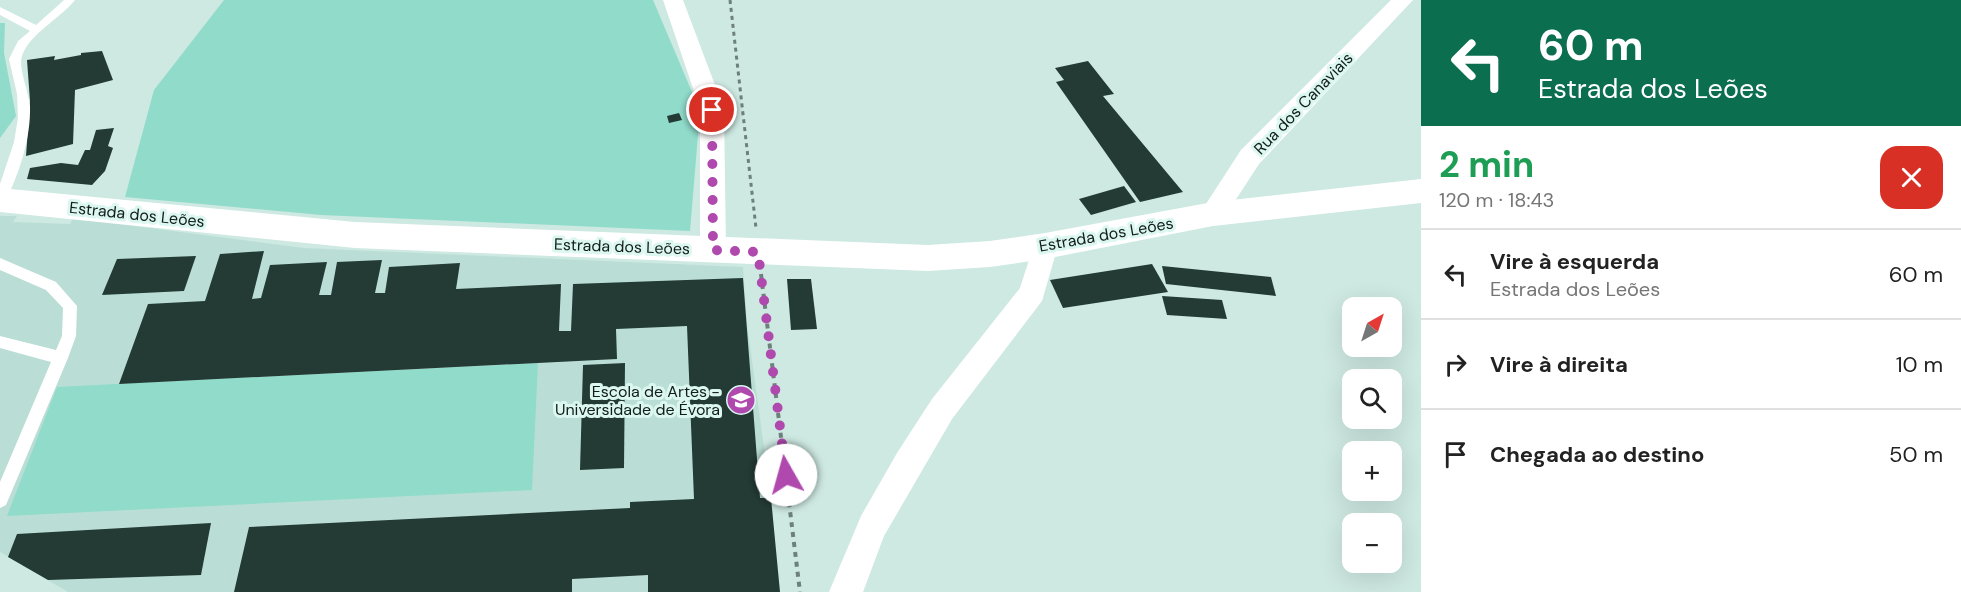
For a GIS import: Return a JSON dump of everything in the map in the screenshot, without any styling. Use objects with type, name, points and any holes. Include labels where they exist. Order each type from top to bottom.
[{"type":"main road","name":"Estrada dos Leões","points":[[0,200],[355,235],[928,258],[990,254],[1045,246],[1214,214],[1421,191]]},
{"type":"street","points":[[673,0],[712,110],[713,250]]},
{"type":"street","name":"Rua dos Canaviais","points":[[1214,214],[1250,157],[1402,0]]},
{"type":"street","points":[[846,592],[872,527],[908,463],[942,409],[1032,293],[1045,246]]},
{"type":"lane","points":[[0,200],[20,145],[23,122],[24,104],[15,59],[22,44],[70,0]]},
{"type":"lane","points":[[0,10],[38,30]]},
{"type":"lane","points":[[0,264],[51,286],[70,306],[69,336],[0,500]]},
{"type":"lane","points":[[0,342],[61,358]]},
{"type":"path","points":[[730,0],[800,592]]},
{"type":"shaded area","points":[[0,216],[17,216],[13,222],[70,224],[73,218],[304,248],[743,267],[747,324],[771,498],[780,592],[68,592],[0,552]]},
{"type":"green space","points":[[224,0],[653,0],[700,111],[690,231],[321,215],[125,197],[154,90]]},
{"type":"green space","points":[[0,23],[5,23],[4,53],[16,116],[0,138]]},
{"type":"green space","points":[[538,363],[532,490],[7,516],[57,387]]},
{"type":"building","points":[[102,51],[113,80],[75,90],[73,144],[26,156],[30,101],[27,60],[55,56],[54,60],[81,55],[81,53]]},
{"type":"building","points":[[1088,61],[1114,94],[1103,96],[1183,192],[1140,202],[1056,82],[1064,80],[1055,68]]},
{"type":"building","points":[[679,113],[682,120],[669,123],[667,116]]},
{"type":"building","points":[[114,128],[108,146],[113,148],[105,171],[92,185],[27,179],[30,168],[61,163],[78,165],[85,150],[90,150],[96,130]]},
{"type":"building","points":[[1124,186],[1136,202],[1091,215],[1079,199]]},
{"type":"building","points":[[264,251],[252,299],[261,298],[270,265],[327,262],[319,295],[331,295],[337,262],[382,260],[375,293],[385,293],[389,267],[460,263],[456,289],[561,284],[559,331],[571,331],[573,284],[743,278],[760,498],[771,498],[780,592],[648,592],[648,575],[572,579],[572,592],[234,592],[249,527],[630,508],[630,502],[694,499],[687,326],[616,329],[617,359],[119,384],[148,304],[205,301],[220,254]]},
{"type":"building","points":[[196,256],[184,291],[102,295],[117,259]]},
{"type":"building","points":[[1152,264],[1168,292],[1063,308],[1050,280]]},
{"type":"building","points":[[1162,266],[1271,277],[1276,296],[1166,284]]},
{"type":"building","points":[[787,279],[811,279],[817,329],[791,330]]},
{"type":"building","points":[[1162,296],[1222,300],[1227,319],[1167,315]]},
{"type":"building","points":[[625,363],[624,468],[580,470],[583,365]]},
{"type":"building","points":[[211,523],[201,575],[48,580],[8,557],[17,534]]},
{"type":"place","name":"Escola de Artes - Universidade de Évora","points":[[741,400]]},
{"type":"route","points":[[712,110],[713,250],[758,252],[786,475]]}]
